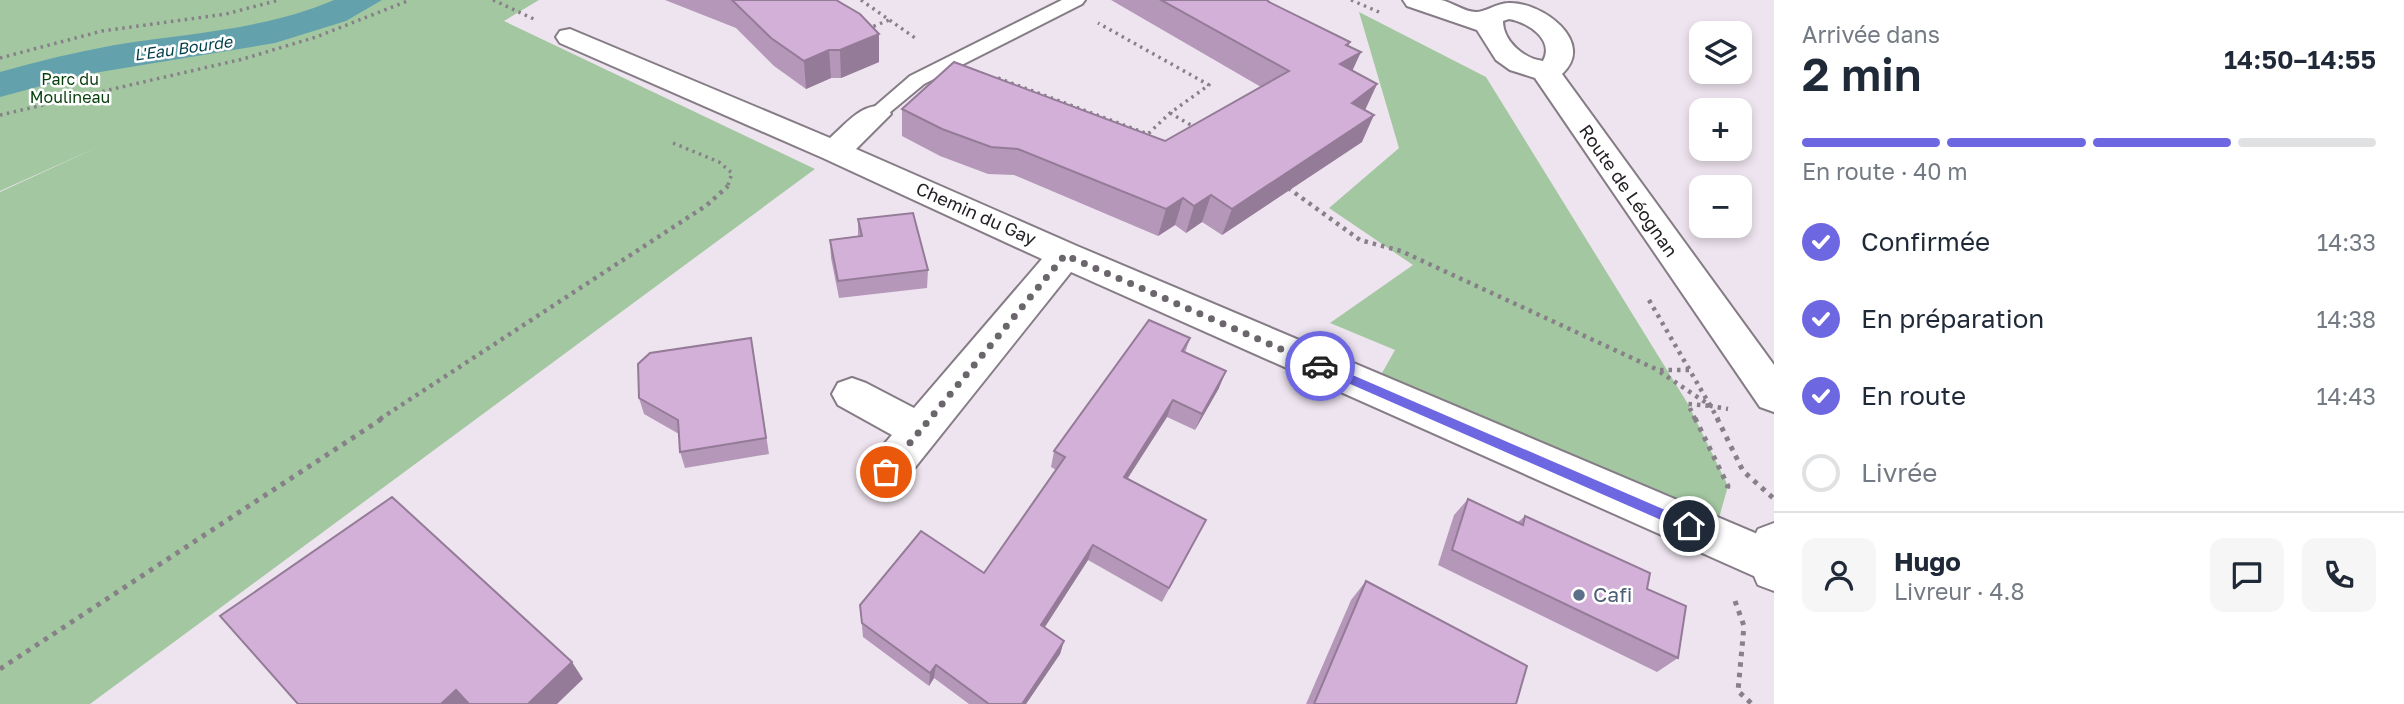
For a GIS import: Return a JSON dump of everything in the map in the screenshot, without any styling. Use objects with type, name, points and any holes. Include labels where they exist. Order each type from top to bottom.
[{"type":"street","points":[[1416,0],[1488,25]]},
{"type":"street","points":[[1508,11],[1550,14],[1561,54],[1554,66],[1544,69],[1523,65],[1499,47],[1488,25],[1490,16],[1508,11]]},
{"type":"street","name":"Chemin du Gay","points":[[570,37],[1065,255],[1773,558]]},
{"type":"street","name":"Route de Léognan","points":[[1544,69],[1774,396]]},
{"type":"street","points":[[834,151],[876,114]]},
{"type":"street","points":[[886,472],[1065,255]]},
{"type":"street","name":"Route de Léognan","points":[[1713,312],[1774,367]]},
{"type":"street","points":[[852,394],[920,431]]},
{"type":"lane","points":[[876,114],[917,80],[1076,0]]},
{"type":"path","points":[[0,58],[92,34],[136,26],[190,21],[279,0]]},
{"type":"path","points":[[0,115],[38,103],[216,66],[285,48],[341,30],[410,0]]},
{"type":"path","points":[[861,0],[924,45],[954,60]]},
{"type":"path","points":[[1351,0],[1385,15]]},
{"type":"path","points":[[995,77],[1148,134],[1170,113],[1209,85],[1089,18]]},
{"type":"path","points":[[864,20],[874,27]]},
{"type":"path","points":[[864,30],[889,20]]},
{"type":"path","points":[[1170,113],[1201,131]]},
{"type":"path","points":[[0,669],[707,205],[727,189],[732,173],[719,162],[673,143]]},
{"type":"path","points":[[1278,181],[1360,240],[1401,251],[1658,370],[1712,406],[1737,410]]},
{"type":"path","points":[[1647,296],[1712,406],[1743,471],[1774,499]]},
{"type":"path","points":[[1658,370],[1691,370]]},
{"type":"green space","name":"Parc du Moulineau","points":[[0,0],[539,0],[504,21],[815,169],[90,704],[0,704],[0,192],[102,145],[0,191]]},
{"type":"green space","points":[[1359,12],[1486,77],[1688,404],[1728,486],[1717,525],[1373,389],[1395,350],[1330,323],[1413,265],[1329,208],[1399,148]]},
{"type":"water","name":"L'Eau Bourde","points":[[334,0],[382,0],[346,21],[275,43],[82,75],[0,97],[0,72],[100,48],[281,18]]},
{"type":"building","points":[[732,0],[836,0],[860,14],[879,34],[804,61],[771,38]]},
{"type":"building","points":[[1161,0],[1267,0],[1350,42],[1346,45],[1361,52],[1340,64],[1377,84],[1352,103],[1374,115],[1232,209],[1211,195],[1194,206],[1183,198],[1166,209],[1018,149],[991,147],[942,129],[902,109],[954,62],[1165,141],[1289,71]]},
{"type":"building","points":[[913,213],[928,270],[838,281],[830,240],[862,236],[858,219]]},
{"type":"building","points":[[1149,320],[1190,338],[1182,351],[1226,371],[1202,414],[1173,400],[1124,477],[1206,520],[1169,588],[1093,545],[1041,625],[1064,641],[1022,704],[989,704],[936,665],[930,673],[862,623],[860,605],[921,531],[984,573],[1065,457],[1054,451]]},
{"type":"building","points":[[751,338],[766,438],[680,452],[678,420],[639,398],[638,364],[650,353]]},
{"type":"building","points":[[392,497],[572,662],[528,704],[469,704],[456,690],[441,704],[298,704],[220,616]]},
{"type":"building","points":[[1468,499],[1523,525],[1525,516],[1650,573],[1647,589],[1686,606],[1678,658],[1452,550]]},
{"type":"building","points":[[1366,581],[1527,666],[1516,704],[1314,704]]},
{"type":"way so far","points":[[886,472],[1065,255],[1320,366]]},
{"type":"place","name":"Cafi","points":[[1579,595]]},
{"type":"route","points":[[1320,366],[1689,526]]}]
